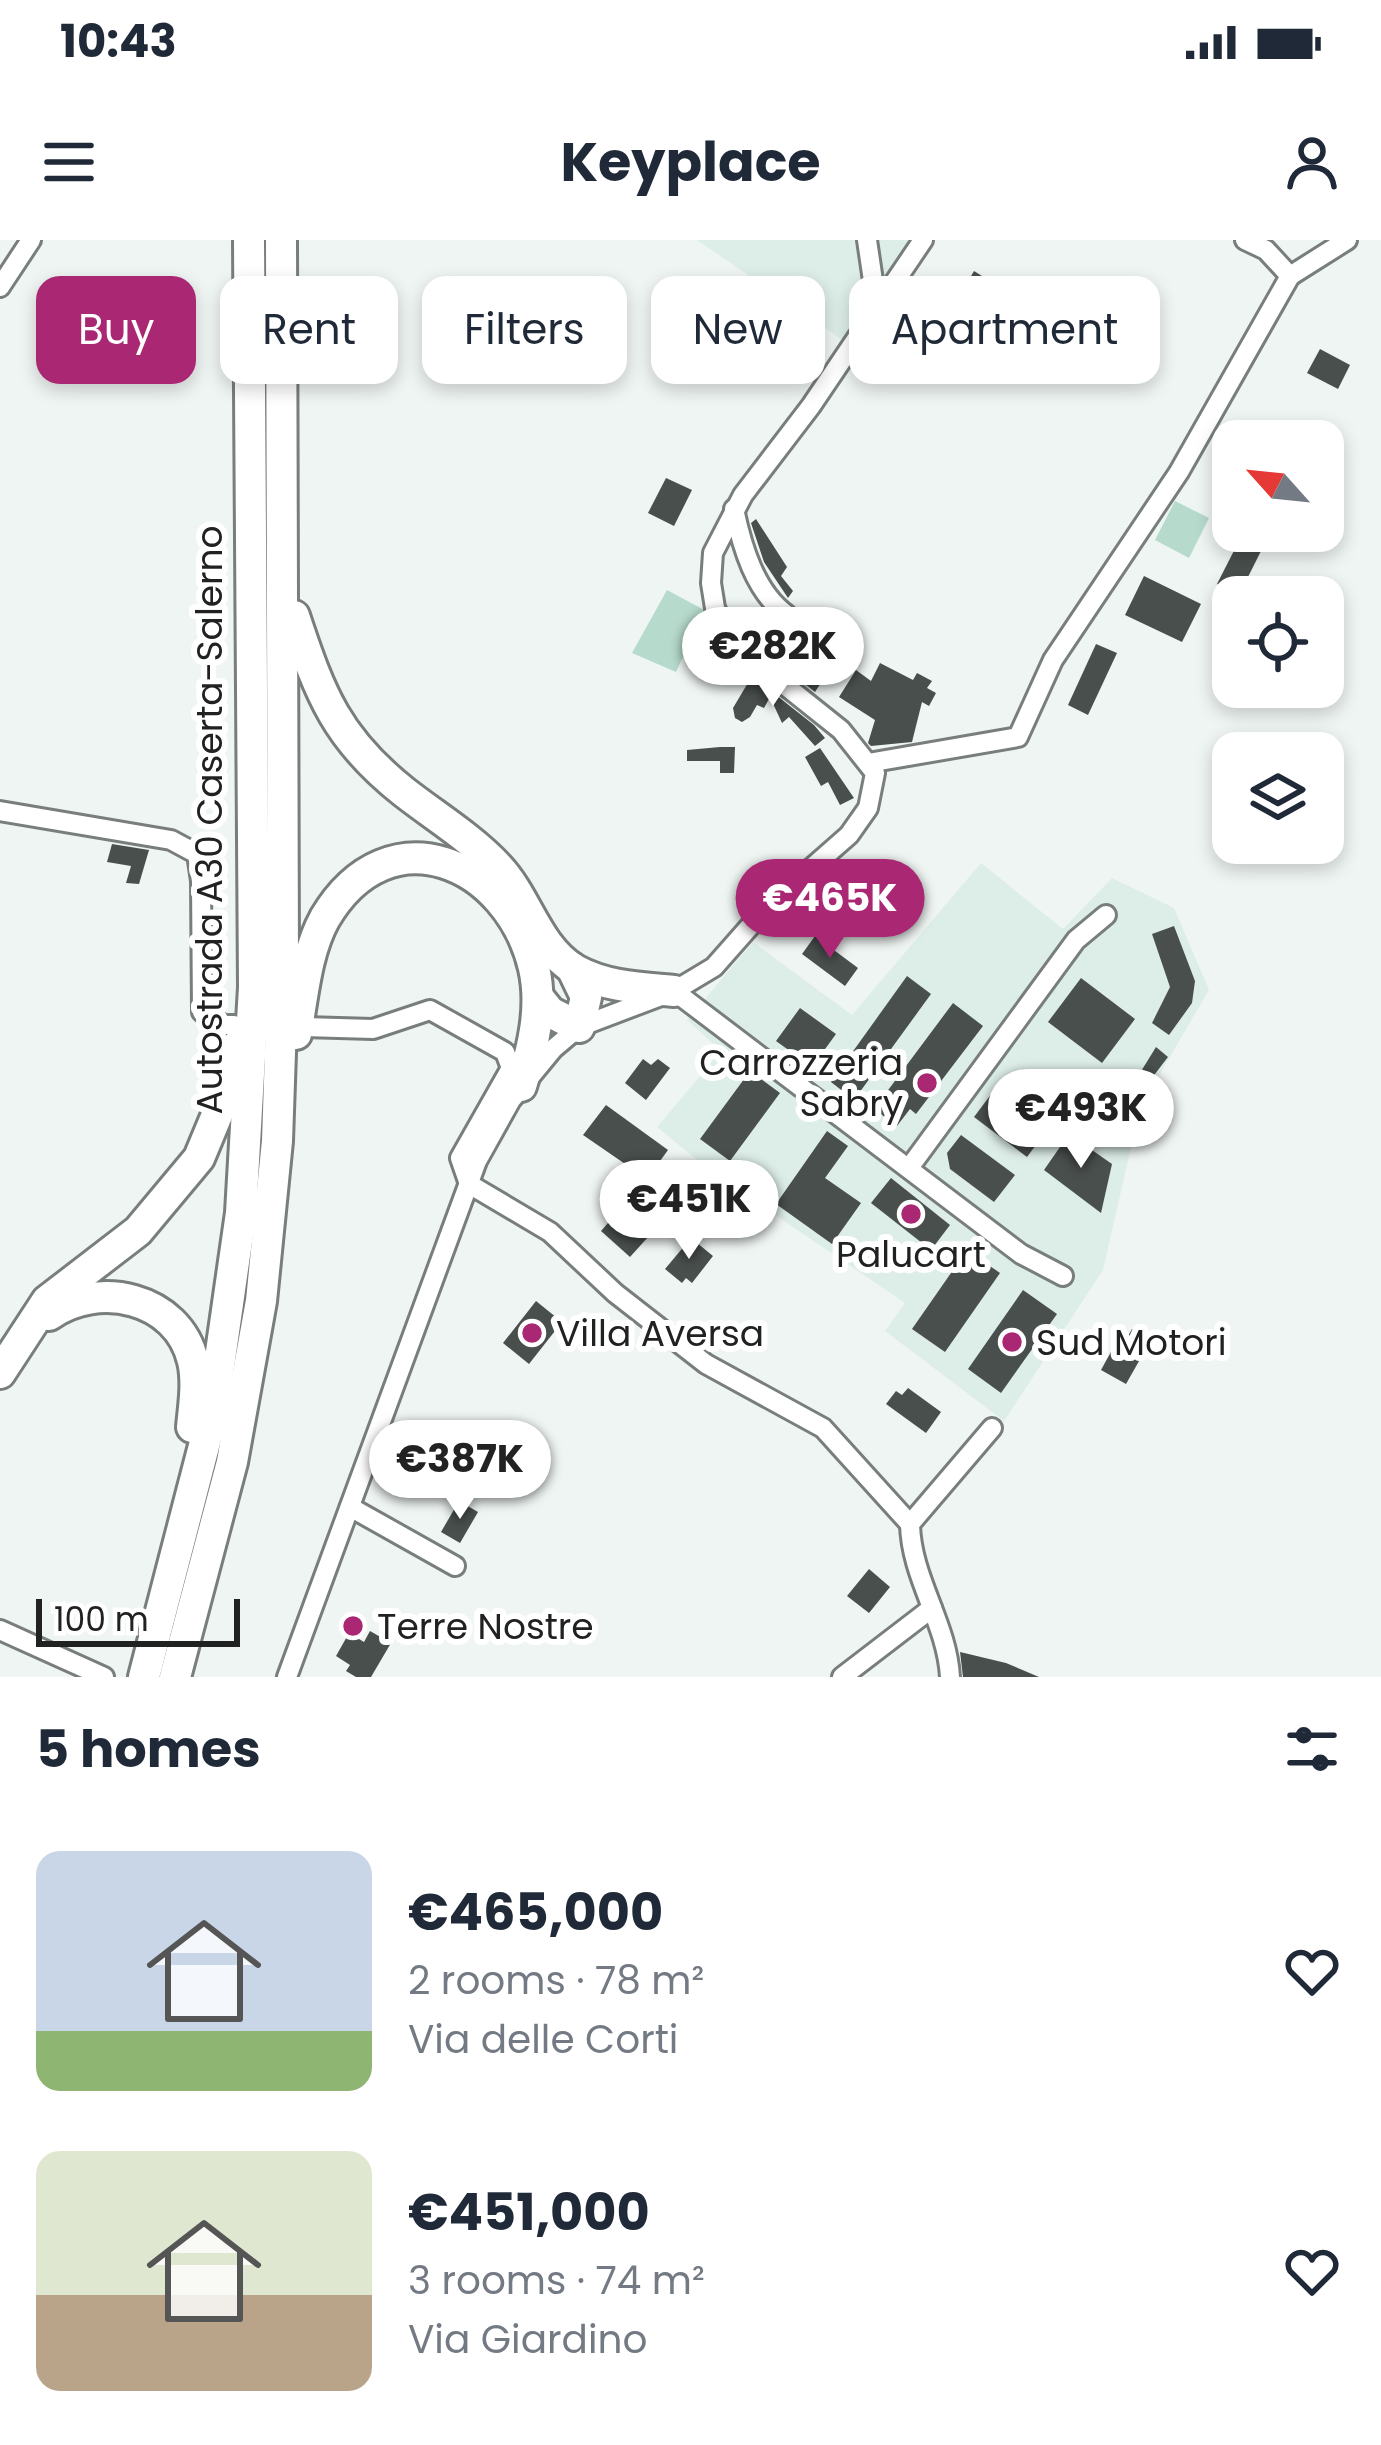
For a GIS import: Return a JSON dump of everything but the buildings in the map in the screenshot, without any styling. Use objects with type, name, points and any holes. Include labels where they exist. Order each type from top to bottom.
[{"type":"highway","name":"Autostrada A30 Caserta-Salerno","points":[[144,1677],[212,1415],[242,1214],[254,987],[249,240]]},
{"type":"highway","name":"Autostrada A30 Caserta-Salerno","points":[[175,1677],[232,1462],[261,1301],[277,1141],[284,964],[281,240]]},
{"type":"highway","points":[[285,587],[318,691],[353,746],[502,871],[543,938],[572,968],[586,997],[580,1027],[550,1012],[538,997]]},
{"type":"highway","points":[[277,1141],[314,945],[334,904],[372,871],[395,861],[422,858],[449,863],[477,876],[495,892],[523,934],[538,997],[531,1054],[521,1086]]},
{"type":"highway","points":[[572,968],[626,987],[674,991]]},
{"type":"highway","points":[[0,1373],[47,1300],[138,1231],[199,1158],[224,1098],[254,987]]},
{"type":"highway","points":[[25,1333],[68,1301],[96,1295],[147,1305],[177,1326],[193,1360],[195,1394],[181,1536]]},
{"type":"street","points":[[0,287],[31,240]]},
{"type":"street","points":[[867,240],[872,276]]},
{"type":"street","points":[[899,276],[923,240]]},
{"type":"street","points":[[1245,240],[1266,250],[1290,276]]},
{"type":"street","points":[[868,764],[1018,736],[1053,660],[1179,472],[1290,276],[1347,240]]},
{"type":"street","points":[[287,1677],[469,1184],[490,1133],[521,1086],[580,1027],[674,991],[714,967],[766,907],[849,835],[868,808],[875,773],[841,730],[738,646],[715,608],[711,583],[713,553],[734,509],[849,350]]},
{"type":"street","points":[[734,509],[756,575],[766,594],[787,615],[763,668]]},
{"type":"street","points":[[0,811],[171,840],[197,854],[202,1012],[223,1025],[234,1025]]},
{"type":"street","points":[[909,1168],[1076,940],[1106,915]]},
{"type":"street","points":[[674,991],[1021,1255],[1064,1276]]},
{"type":"street","points":[[304,1027],[374,1029],[430,1010],[505,1052],[511,1068],[460,1158],[469,1184],[550,1232],[615,1293],[706,1364],[823,1428],[910,1524],[911,1548],[946,1648],[950,1677]]},
{"type":"street","points":[[910,1524],[992,1428]]},
{"type":"street","points":[[350,1507],[455,1566]]},
{"type":"street","points":[[842,1677],[932,1608]]},
{"type":"street","points":[[5,1634],[104,1677]]},
{"type":"shaded area","points":[[697,240],[912,240],[889,276],[849,276],[847,343],[825,328],[825,276],[749,276]]},
{"type":"shaded area","points":[[981,863],[1063,929],[1112,878],[1174,908],[1209,990],[1140,1108],[1103,1270],[1004,1421],[885,1331],[905,1303],[712,1172],[657,1127],[721,1051],[687,1020],[753,942],[852,1015]]},
{"type":"green space","points":[[1175,501],[1209,518],[1189,558],[1155,540]]},
{"type":"green space","points":[[667,590],[708,612],[715,629],[704,653],[688,646],[676,672],[632,653]]},
{"type":"place","name":"Carrozzeria Sabry","points":[[927,1083]]},
{"type":"place","name":"Palucart","points":[[911,1214]]},
{"type":"place","name":"Villa Aversa","points":[[532,1333]]},
{"type":"place","name":"Sud Motori","points":[[1012,1342]]},
{"type":"place","name":"Terre Nostre","points":[[353,1626]]}]
